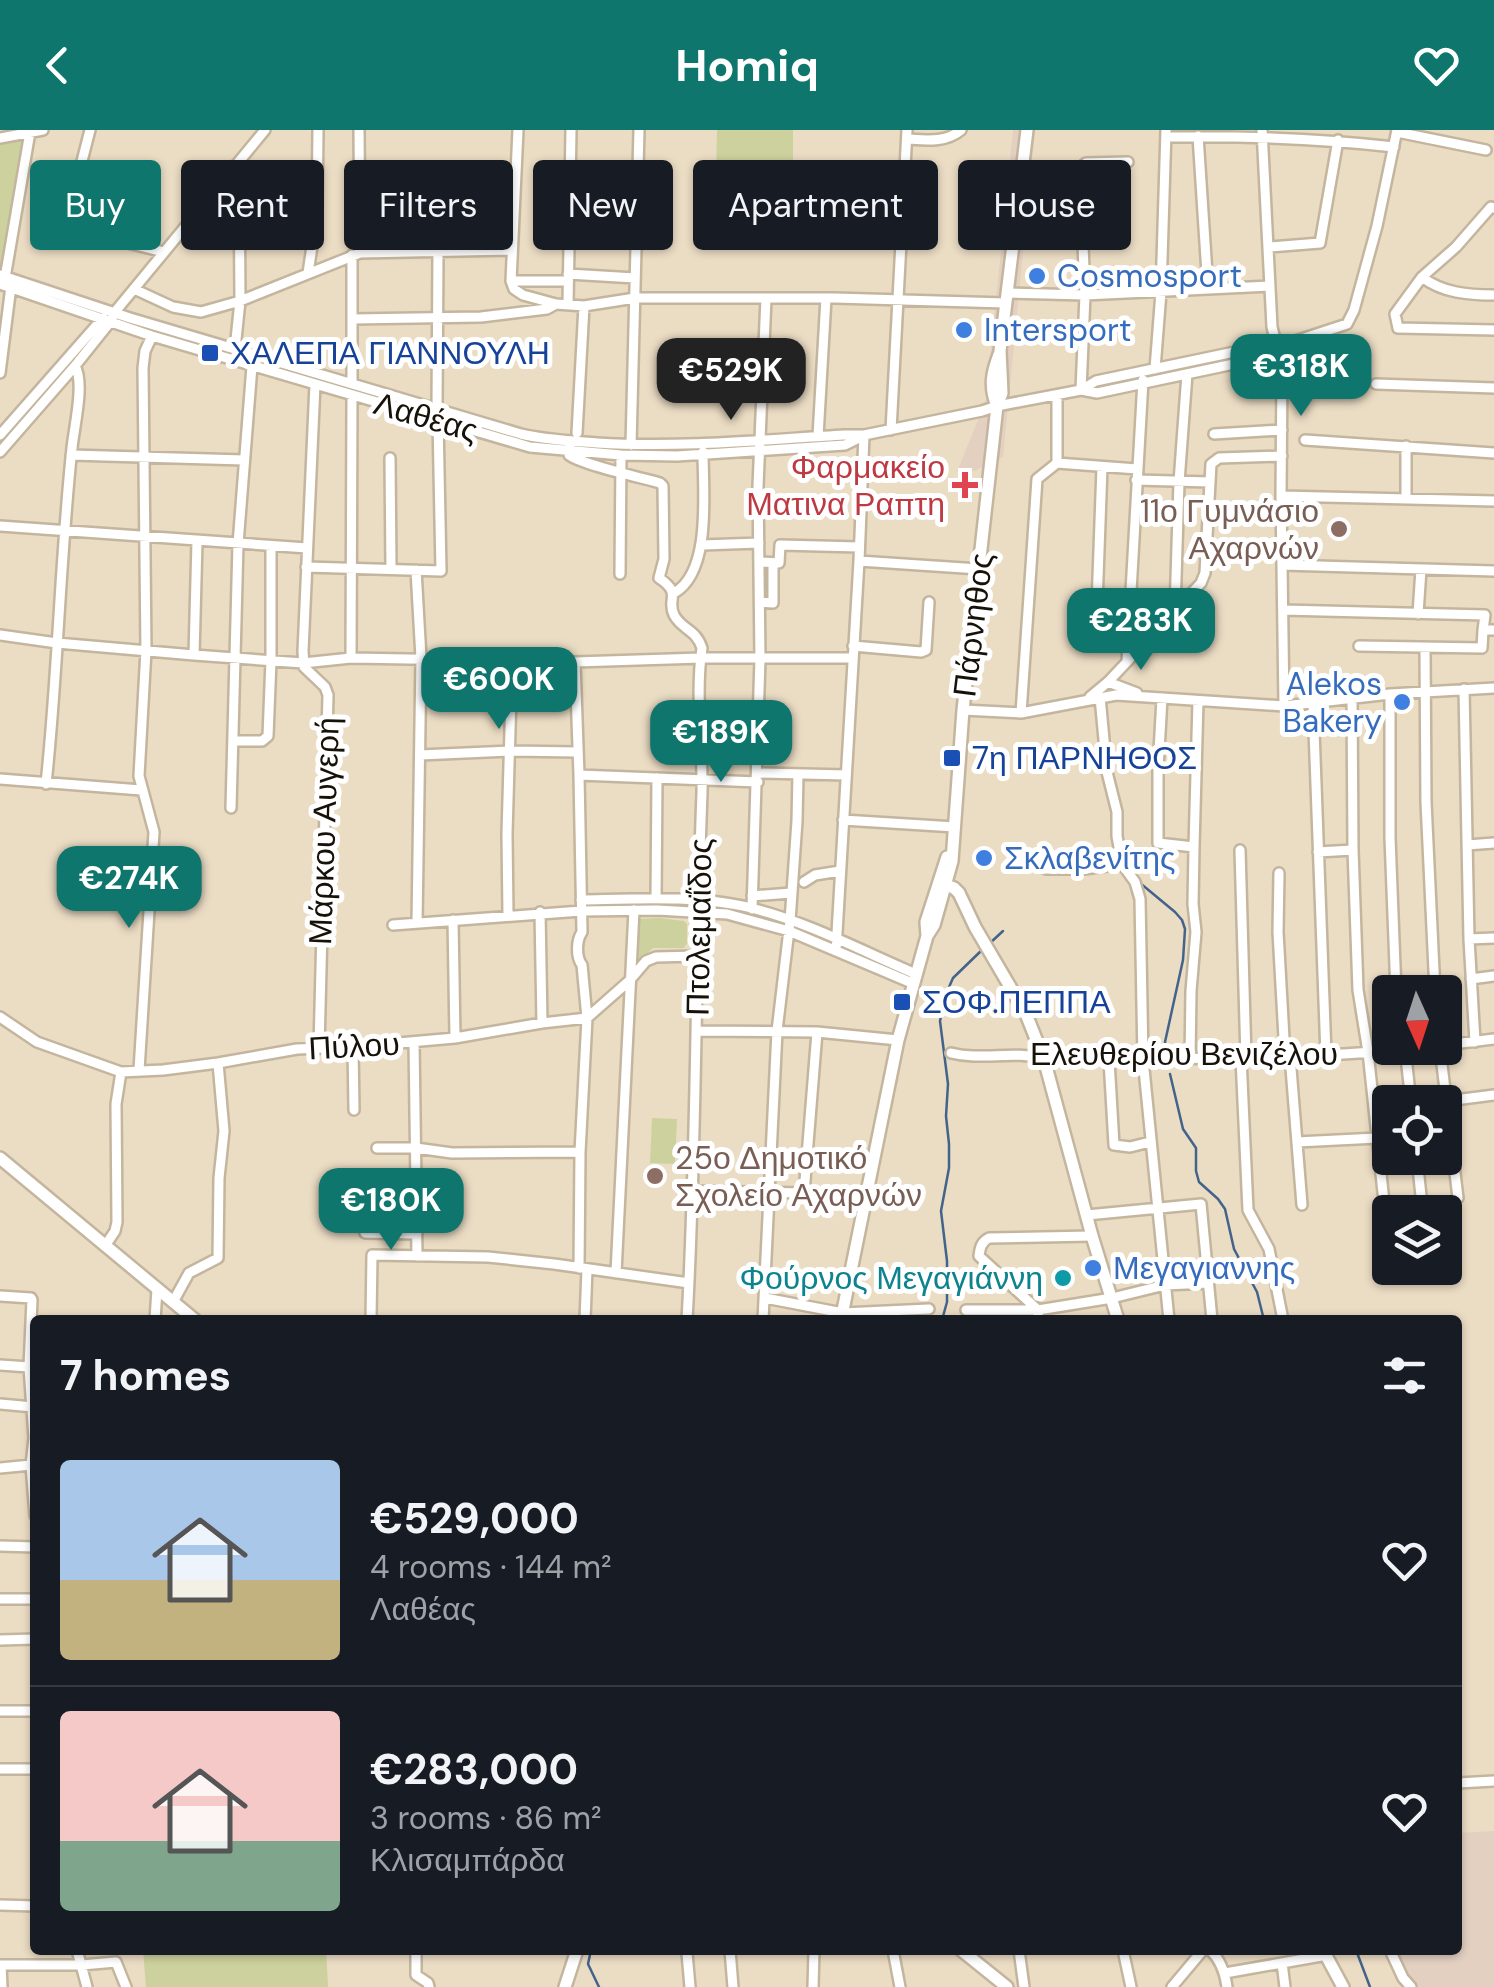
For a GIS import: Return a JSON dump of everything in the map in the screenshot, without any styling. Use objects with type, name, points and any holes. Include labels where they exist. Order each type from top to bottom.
[{"type":"main road","name":"Πάρνηθος","points":[[842,1315],[898,1040],[927,936],[934,925],[955,826],[963,710],[997,406],[1002,393],[1000,351],[1027,130]]},
{"type":"main road","points":[[942,883],[959,893],[1026,1014],[1044,1059],[1117,1315]]},
{"type":"main road","points":[[937,902],[970,916]]},
{"type":"main road","points":[[0,1158],[189,1315]]},
{"type":"main road","points":[[565,1987],[575,1955]]},
{"type":"main road","points":[[974,1955],[999,1985]]},
{"type":"main road","points":[[1326,1955],[1343,1987]]},
{"type":"street","points":[[0,138],[43,130]]},
{"type":"street","points":[[90,130],[71,222],[75,230],[164,252]]},
{"type":"street","points":[[241,160],[265,130]]},
{"type":"street","points":[[308,273],[317,213],[318,130]]},
{"type":"street","points":[[352,384],[359,130]]},
{"type":"street","points":[[513,230],[518,130]]},
{"type":"street","points":[[562,304],[568,278],[572,130]]},
{"type":"street","points":[[631,445],[639,130]]},
{"type":"street","points":[[891,430],[907,134],[932,140],[949,138],[961,130]]},
{"type":"street","points":[[1080,390],[1098,393],[1262,358],[1277,347],[1339,328],[1352,317],[1397,131],[1486,150]]},
{"type":"street","points":[[0,373],[5,281],[30,132]]},
{"type":"street","points":[[1127,662],[1143,383],[1149,370],[1161,292],[1166,134],[1262,133],[1394,147]]},
{"type":"street","points":[[1262,133],[1272,328],[1282,368],[1284,706]]},
{"type":"street","points":[[1198,136],[1208,289]]},
{"type":"street","points":[[1269,247],[1320,244],[1338,140]]},
{"type":"street","points":[[1494,208],[1422,277],[1394,314],[1398,328],[1494,330]]},
{"type":"street","points":[[0,435],[109,318],[181,232]]},
{"type":"street","points":[[235,349],[240,250]]},
{"type":"street","points":[[134,289],[186,312],[212,311],[356,254],[512,250],[510,281],[514,289],[523,295],[584,306],[635,298],[1006,298],[1270,286]]},
{"type":"street","points":[[1080,390],[1083,250]]},
{"type":"street","points":[[306,567],[441,571],[438,252]]},
{"type":"street","points":[[1422,277],[1460,293],[1494,295]]},
{"type":"street","points":[[510,281],[636,278]]},
{"type":"street","name":"Λαθέας","points":[[5,281],[152,336],[352,396],[521,434],[704,450]]},
{"type":"street","points":[[514,313],[523,295]]},
{"type":"street","points":[[752,908],[766,298]]},
{"type":"street","points":[[818,436],[826,298]]},
{"type":"street","points":[[352,319],[481,317],[562,304]]},
{"type":"street","points":[[584,306],[569,455],[621,471]]},
{"type":"street","points":[[0,452],[75,366],[109,318]]},
{"type":"street","name":"Λαθέας","points":[[109,318],[235,349],[438,414]]},
{"type":"street","points":[[139,1070],[154,832],[139,776],[146,650],[144,368],[145,351],[152,336]]},
{"type":"street","points":[[1080,390],[1096,382],[1149,370],[1263,346],[1277,347]]},
{"type":"street","points":[[46,784],[79,378],[75,366]]},
{"type":"street","points":[[231,808],[238,544],[252,366]]},
{"type":"street","points":[[1175,611],[1187,374]]},
{"type":"street","points":[[304,662],[315,384]]},
{"type":"street","points":[[1376,384],[1494,388]]},
{"type":"street","name":"Λαθέας","points":[[572,441],[622,454],[864,435],[1080,390]]},
{"type":"street","points":[[1057,464],[1058,395]]},
{"type":"street","points":[[352,396],[352,658]]},
{"type":"street","points":[[1214,434],[1282,430]]},
{"type":"street","points":[[836,945],[864,435]]},
{"type":"street","name":"Λαθέας","points":[[761,445],[845,445],[864,435]]},
{"type":"street","points":[[1306,440],[1494,453]]},
{"type":"street","points":[[1406,446],[1406,499]]},
{"type":"street","points":[[674,593],[688,580],[702,545],[704,450]]},
{"type":"street","points":[[620,574],[622,454]]},
{"type":"street","points":[[71,455],[244,460]]},
{"type":"street","points":[[1076,702],[1087,700],[1108,682],[1201,583],[1211,464],[1218,458],[1282,456]]},
{"type":"street","points":[[390,458],[391,569]]},
{"type":"street","points":[[1021,713],[1036,479],[1057,464],[1102,467],[1179,482],[1210,482]]},
{"type":"street","points":[[1102,467],[1097,605],[1132,605]]},
{"type":"street","name":"Πτολεμαΐδος","points":[[621,471],[664,486],[664,559],[659,578],[674,593],[672,612],[700,640],[702,648],[697,1031],[687,1315]]},
{"type":"street","points":[[1281,496],[1494,501]]},
{"type":"street","points":[[0,526],[306,548]]},
{"type":"street","points":[[194,655],[197,542]]},
{"type":"street","points":[[702,545],[759,543]]},
{"type":"street","points":[[234,741],[262,742],[268,736],[272,546]]},
{"type":"street","points":[[761,562],[779,563],[780,546],[859,546]]},
{"type":"street","points":[[859,561],[979,569]]},
{"type":"street","points":[[760,602],[773,602],[773,563]]},
{"type":"street","points":[[1282,565],[1494,571]]},
{"type":"street","points":[[1418,614],[1421,569]]},
{"type":"street","points":[[416,570],[422,658],[416,923]]},
{"type":"street","points":[[0,635],[304,662],[352,658],[575,662],[760,659],[921,652],[926,650],[929,602]]},
{"type":"street","points":[[1283,610],[1484,615],[1489,630],[1482,648],[1359,646]]},
{"type":"street","points":[[1425,648],[1428,878],[1434,975]]},
{"type":"street","points":[[508,915],[512,660]]},
{"type":"street","name":"Μάρκου Αυγερή","points":[[304,662],[304,667],[326,686],[328,695],[318,1048]]},
{"type":"street","points":[[575,662],[582,932],[578,959],[582,965],[587,1018],[580,1152],[585,1315]]},
{"type":"street","points":[[1108,682],[1164,699]]},
{"type":"street","points":[[963,710],[1021,713],[1116,695],[1284,706],[1494,688]]},
{"type":"street","points":[[1464,689],[1475,1042]]},
{"type":"street","points":[[1390,694],[1395,975]]},
{"type":"street","points":[[1100,697],[1122,864],[1135,882],[1140,899],[1143,1059],[1168,1315]]},
{"type":"street","points":[[1352,698],[1358,990],[1372,1090]]},
{"type":"street","points":[[1164,699],[1158,769],[1158,843],[1194,846]]},
{"type":"street","points":[[1190,1059],[1196,932],[1198,701]]},
{"type":"street","points":[[1313,703],[1326,1055]]},
{"type":"street","points":[[420,755],[577,752]]},
{"type":"street","points":[[580,774],[702,780],[846,775]]},
{"type":"street","points":[[763,1315],[777,1031],[789,926],[798,774]]},
{"type":"street","points":[[656,899],[657,778]]},
{"type":"street","points":[[0,780],[141,790]]},
{"type":"street","points":[[843,820],[955,826]]},
{"type":"street","points":[[1467,845],[1494,842]]},
{"type":"street","points":[[1240,850],[1248,1210],[1269,1249],[1282,1315]]},
{"type":"street","points":[[1318,852],[1353,850]]},
{"type":"street","points":[[1046,869],[1122,864]]},
{"type":"street","points":[[804,882],[816,874],[840,871]]},
{"type":"street","points":[[1279,873],[1278,932],[1302,1205]]},
{"type":"street","points":[[752,896],[790,894]]},
{"type":"street","points":[[394,925],[656,899],[789,926]]},
{"type":"street","points":[[581,906],[634,910],[752,908],[914,979]]},
{"type":"street","points":[[616,1273],[634,910]]},
{"type":"street","points":[[540,912],[542,1022]]},
{"type":"street","points":[[452,920],[455,1038]]},
{"type":"street","points":[[1470,938],[1494,938]]},
{"type":"street","points":[[587,1018],[646,961],[697,956]]},
{"type":"street","points":[[1472,978],[1494,976]]},
{"type":"street","name":"Πύλου","points":[[0,1017],[37,1042],[121,1072],[218,1064],[265,1053],[455,1038],[587,1018]]},
{"type":"street","points":[[697,1031],[818,1032],[898,1040]]},
{"type":"street","points":[[804,1193],[818,1032]]},
{"type":"street","points":[[1462,1044],[1494,1040]]},
{"type":"street","points":[[414,1042],[418,1256]]},
{"type":"street","points":[[354,1047],[354,1110]]},
{"type":"street","name":"Ελευθερίου Βενιζέλου","points":[[951,1052],[970,1056],[1022,1054],[1044,1059],[1108,1060],[1372,1052]]},
{"type":"street","points":[[1108,1060],[1114,1145],[1130,1147],[1150,1142]]},
{"type":"street","points":[[173,1302],[189,1273],[218,1258],[224,1131],[218,1064]]},
{"type":"street","points":[[105,1246],[118,1222],[116,1104],[121,1072]]},
{"type":"street","points":[[1462,1099],[1494,1095]]},
{"type":"street","points":[[1297,1142],[1372,1138]]},
{"type":"street","points":[[377,1148],[452,1153],[580,1152]]},
{"type":"street","points":[[691,1191],[866,1194]]},
{"type":"street","points":[[1087,1215],[1201,1204],[1211,1315]]},
{"type":"street","points":[[365,1233],[417,1234]]},
{"type":"street","points":[[1038,1315],[979,1256],[984,1241],[1092,1236]]},
{"type":"street","points":[[371,1315],[372,1255],[488,1257],[689,1284]]},
{"type":"street","points":[[966,1310],[1038,1315],[1165,1286],[1208,1282]]},
{"type":"street","points":[[155,1315],[156,1288]]},
{"type":"street","points":[[0,1296],[31,1298],[32,1315]]},
{"type":"street","points":[[765,1298],[838,1315]]},
{"type":"street","points":[[848,1315],[883,1309],[928,1309]]},
{"type":"street","points":[[30,1348],[30,1374]]},
{"type":"street","points":[[0,1365],[29,1367]]},
{"type":"street","points":[[0,1404],[30,1406]]},
{"type":"street","points":[[0,1468],[30,1465]]},
{"type":"street","points":[[0,1546],[30,1546]]},
{"type":"street","points":[[0,1599],[30,1598]]},
{"type":"street","points":[[0,1640],[30,1639]]},
{"type":"street","points":[[0,1711],[30,1711]]},
{"type":"street","points":[[0,1769],[30,1769]]},
{"type":"street","points":[[1462,1783],[1494,1781]]},
{"type":"street","points":[[0,1905],[30,1906]]},
{"type":"street","points":[[78,1955],[88,1987]]},
{"type":"street","points":[[416,1955],[416,1974],[430,1987]]},
{"type":"street","points":[[688,1955],[690,1987]]},
{"type":"street","points":[[730,1955],[733,1987]]},
{"type":"street","points":[[813,1987],[814,1955]]},
{"type":"street","points":[[895,1955],[900,1987]]},
{"type":"street","points":[[1020,1955],[1024,1987]]},
{"type":"street","points":[[1124,1955],[1131,1987]]},
{"type":"street","points":[[1172,1987],[1202,1955]]},
{"type":"street","points":[[1214,1955],[1220,1960],[1227,1987]]},
{"type":"street","points":[[1225,1973],[1316,1955]]},
{"type":"street","points":[[1392,1955],[1411,1987]]},
{"type":"street","points":[[2,1987],[1,1965],[116,1962],[126,1987]]},
{"type":"street","points":[[1282,1963],[1284,1987]]},
{"type":"shaded area","points":[[1013,130],[1035,130],[1032,160],[1010,160]]},
{"type":"shaded area","points":[[1001,250],[1023,250],[1003,457],[974,471],[957,472],[986,400]]},
{"type":"shaded area","points":[[1494,1831],[1494,1987],[1411,1987],[1395,1955],[1462,1955],[1462,1833]]},
{"type":"green space","points":[[717,130],[793,130],[793,160],[716,160]]},
{"type":"green space","points":[[25,138],[2,271],[0,142]]},
{"type":"green space","points":[[638,919],[684,921],[687,943],[684,948],[653,948],[635,964]]},
{"type":"green space","points":[[652,1118],[677,1119],[675,1164],[650,1163]]},
{"type":"green space","points":[[143,1955],[326,1955],[328,1987],[146,1987]]},
{"type":"waterway","points":[[1124,844],[1128,864]]},
{"type":"waterway","points":[[1140,883],[1175,912],[1185,929],[1183,960],[1165,1042],[1167,1053]]},
{"type":"waterway","points":[[989,944],[1003,931]]},
{"type":"waterway","points":[[943,1315],[947,1261],[941,1211],[949,1144],[948,1084],[940,1021],[953,978],[983,949]]},
{"type":"waterway","points":[[1170,1074],[1183,1129],[1196,1148],[1199,1182],[1225,1209],[1234,1249],[1257,1292],[1263,1315]]},
{"type":"waterway","points":[[590,1955],[588,1964],[599,1987]]},
{"type":"waterway","points":[[1358,1955],[1370,1987]]},
{"type":"place","name":"Cosmosport","points":[[1037,276]]},
{"type":"place","name":"Intersport","points":[[964,330]]},
{"type":"place","name":"ΧΑΛΕΠΑ ΓΙΑΝΝΟΥΛΗ","points":[[210,353]]},
{"type":"place","name":"Φαρμακείο Ματινα Ραπτη","points":[[965,485]]},
{"type":"place","name":"11ο Γυμνάσιο Αχαρνών","points":[[1339,529]]},
{"type":"place","name":"Alekos Bakery","points":[[1402,702]]},
{"type":"place","name":"7η ΠΑΡΝΗΘΟΣ","points":[[952,758]]},
{"type":"place","name":"Σκλαβενίτης","points":[[984,858]]},
{"type":"place","name":"ΣΟΦ.ΠΕΠΠΑ","points":[[902,1002]]},
{"type":"place","name":"25ο Δημοτικό Σχολείο Αχαρνών","points":[[655,1176]]},
{"type":"place","name":"Μεγαγιαννης","points":[[1093,1268]]},
{"type":"place","name":"Φούρνος Μεγαγιάννη","points":[[1063,1278]]}]
